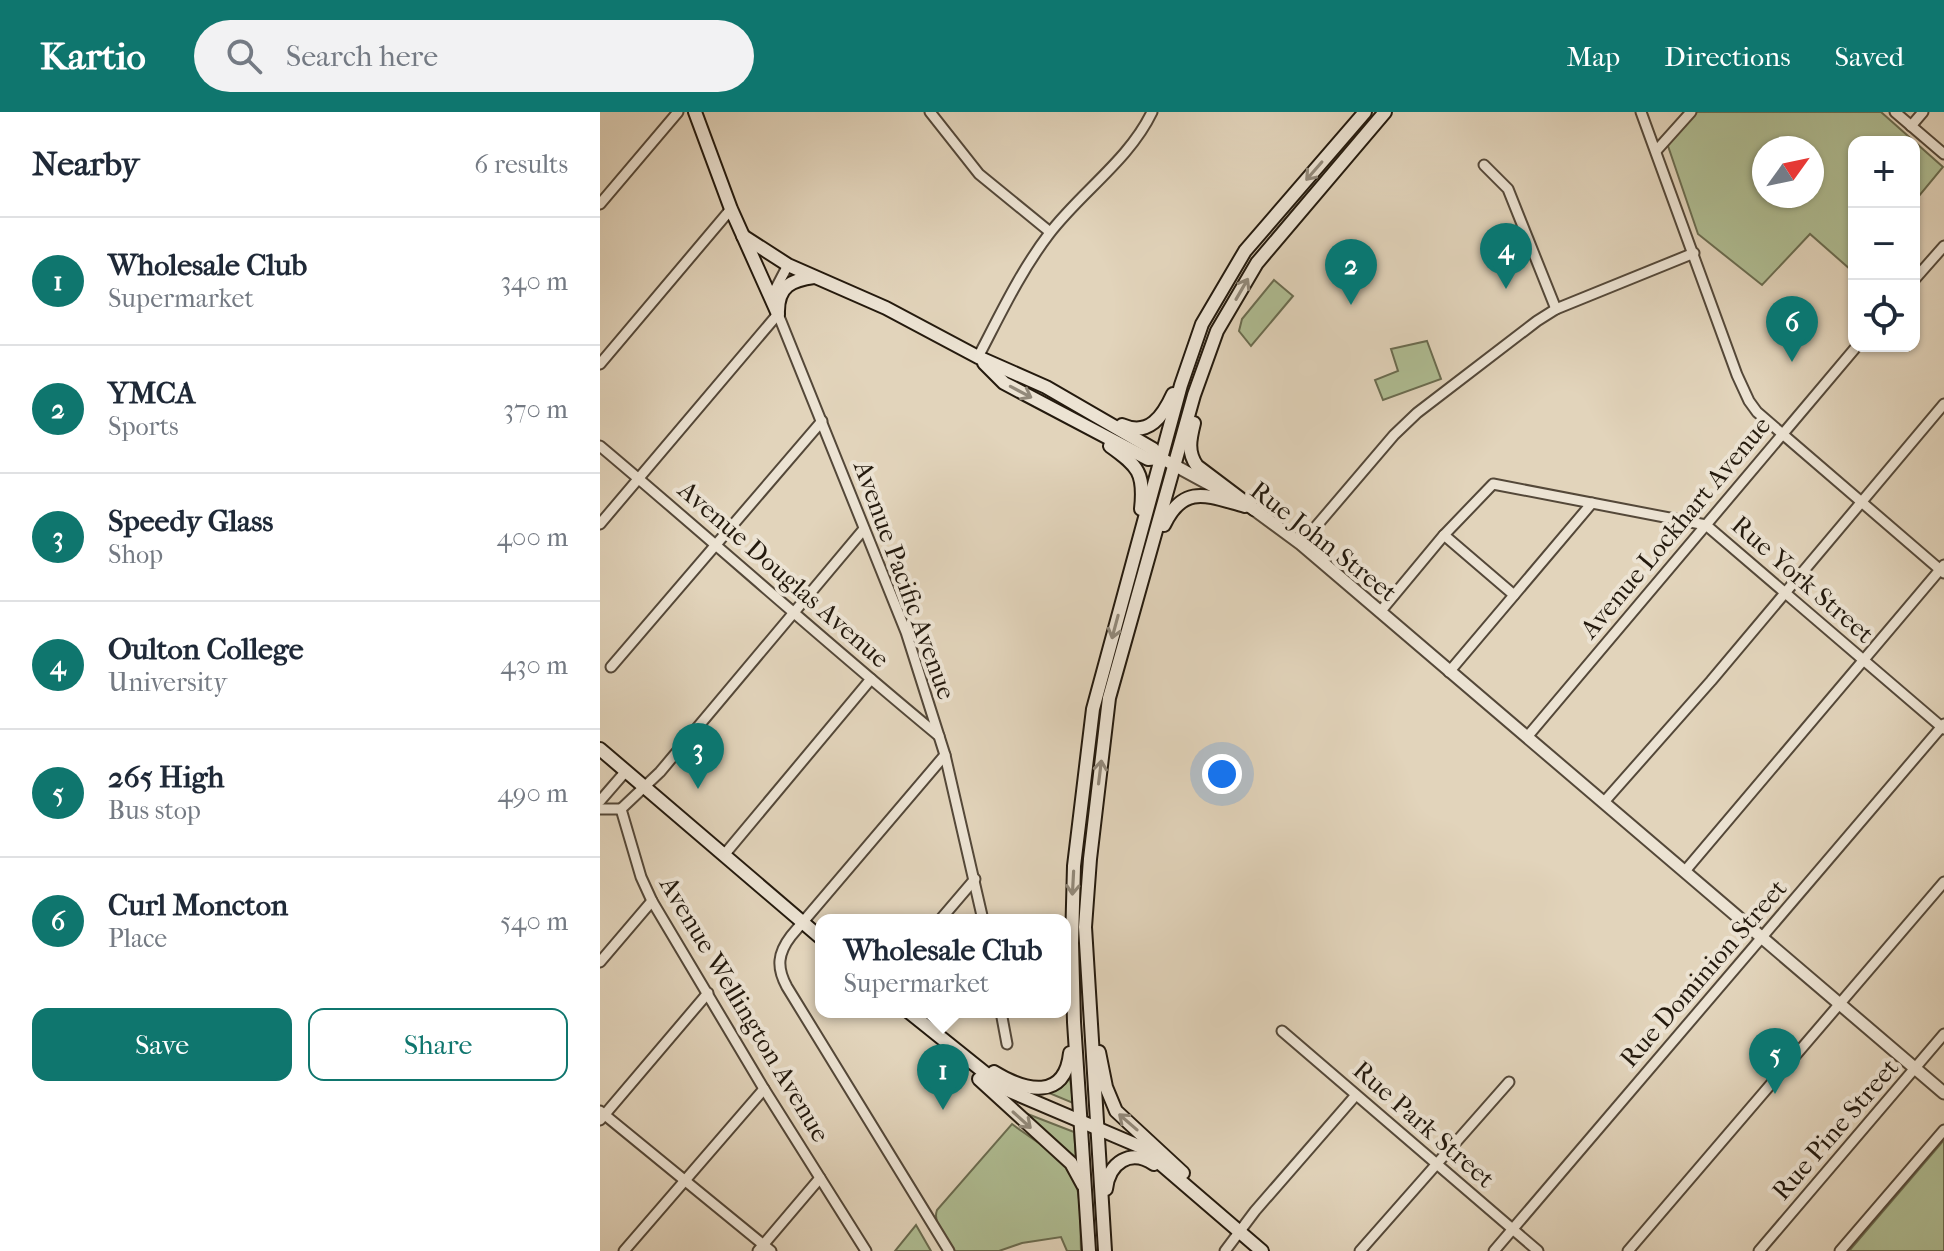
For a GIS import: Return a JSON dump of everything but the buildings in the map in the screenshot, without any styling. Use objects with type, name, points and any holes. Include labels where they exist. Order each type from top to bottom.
[{"type":"main road","points":[[695,112],[731,209],[778,314]]},
{"type":"main road","points":[[1105,1251],[1086,961],[1087,887],[1109,698],[1161,458],[1202,324],[1245,251],[1365,112]]},
{"type":"main road","points":[[1089,1251],[1074,1022],[1072,934],[1074,866],[1093,709],[1217,331],[1257,263],[1385,112]]},
{"type":"main road","points":[[743,236],[788,265],[886,308],[978,357],[1046,387],[1153,449],[1161,458]]},
{"type":"main road","points":[[778,314],[780,296],[787,285],[798,279],[815,277]]},
{"type":"main road","points":[[1079,406],[1133,430],[1150,426],[1163,415],[1192,353]]},
{"type":"main road","points":[[978,357],[1004,383],[1148,459],[1161,458]]},
{"type":"main road","points":[[1207,358],[1189,443],[1191,457],[1197,466],[1254,509]]},
{"type":"main road","points":[[1071,418],[1134,463],[1143,491],[1142,554]]},
{"type":"main road","points":[[1142,554],[1171,511],[1185,497],[1203,494],[1254,509]]},
{"type":"main road","points":[[600,749],[815,933]]},
{"type":"main road","points":[[1086,961],[1104,1080],[1111,1104],[1178,1166],[1202,1198]]},
{"type":"main road","points":[[916,1018],[1005,1089],[1141,1147],[1262,1251]]},
{"type":"main road","points":[[926,1026],[996,1074],[1039,1088],[1056,1084],[1067,1071],[1074,1022]]},
{"type":"main road","points":[[926,1026],[1008,1108],[1071,1163],[1087,1194]]},
{"type":"main road","points":[[1104,1228],[1108,1175],[1125,1158],[1147,1159],[1202,1198]]},
{"type":"street","points":[[600,204],[678,112]]},
{"type":"street","points":[[930,112],[979,174],[1050,232]]},
{"type":"street","points":[[978,357],[1022,272],[1050,232],[1131,144],[1152,112]]},
{"type":"street","points":[[1641,112],[1749,401],[1860,503],[1943,569],[1685,871]]},
{"type":"street","points":[[1656,151],[1691,112]]},
{"type":"street","points":[[1895,112],[1944,154]]},
{"type":"street","points":[[1911,126],[1923,112]]},
{"type":"street","points":[[1484,165],[1508,189],[1556,309]]},
{"type":"street","points":[[600,364],[731,209]]},
{"type":"street","points":[[1920,273],[1944,246]]},
{"type":"street","points":[[1301,544],[1394,435],[1417,413],[1537,321],[1556,309],[1694,253]]},
{"type":"street","name":"Avenue Pacific Avenue","points":[[788,265],[776,288],[775,305],[906,632],[945,755],[982,914]]},
{"type":"street","points":[[600,524],[778,314]]},
{"type":"street","name":"Avenue Lockhart Avenue","points":[[1527,737],[1852,352]]},
{"type":"street","points":[[1604,802],[1944,404]]},
{"type":"street","points":[[611,667],[822,421]]},
{"type":"street","name":"Avenue Douglas Avenue","points":[[600,446],[673,505],[793,613],[939,736]]},
{"type":"street","name":"Rue John Street","points":[[1161,458],[1254,509],[1301,544],[1839,1004]]},
{"type":"street","name":"Rue York Street","points":[[1444,535],[1493,484],[1706,525],[1943,726]]},
{"type":"street","points":[[1449,672],[1592,503]]},
{"type":"street","points":[[600,809],[621,809],[645,787],[864,529]]},
{"type":"street","points":[[1380,612],[1444,535],[1514,595]]},
{"type":"street","points":[[724,855],[871,679]]},
{"type":"street","name":"Rue Dominion Street","points":[[1494,1251],[1943,726]]},
{"type":"street","points":[[945,755],[784,945],[779,956],[779,969],[949,1251]]},
{"type":"street","points":[[600,801],[626,771]]},
{"type":"street","name":"Avenue Wellington Avenue","points":[[621,809],[641,877],[652,901],[764,1089],[866,1251]]},
{"type":"street","points":[[945,914],[975,879]]},
{"type":"street","points":[[1628,1251],[1944,882]]},
{"type":"street","points":[[600,962],[652,901]]},
{"type":"street","points":[[708,993],[601,1115],[684,1179],[764,1249],[820,1178]]},
{"type":"street","points":[[1839,1004],[1944,1093]]},
{"type":"street","points":[[1002,1018],[1007,1044]]},
{"type":"street","name":"Rue Park Street","points":[[1282,1031],[1538,1251]]},
{"type":"street","name":"Rue Pine Street","points":[[1759,1251],[1944,1034]]},
{"type":"street","points":[[1360,1251],[1509,1082]]},
{"type":"street","points":[[624,1251],[764,1089]]},
{"type":"street","points":[[1225,1251],[1255,1211],[1356,1095]]},
{"type":"street","points":[[1840,1251],[1944,1130]]},
{"type":"green space","points":[[1695,112],[1881,112],[1908,136],[1848,136],[1848,267],[1810,234],[1762,285],[1698,234],[1667,143]]},
{"type":"green space","points":[[1920,147],[1943,167],[1920,195]]},
{"type":"green space","points":[[1274,280],[1293,296],[1251,346],[1239,331],[1242,319]]},
{"type":"green space","points":[[1427,341],[1441,379],[1383,400],[1375,380],[1398,371],[1391,349]]},
{"type":"green space","points":[[1070,1078],[1073,1103],[1049,1093],[1062,1087]]},
{"type":"green space","points":[[1025,1113],[1074,1132],[1076,1156],[1073,1159]]},
{"type":"green space","points":[[1012,1124],[1059,1159],[1073,1177],[1080,1203],[1081,1251],[1067,1251],[1061,1237],[1022,1243],[999,1251],[954,1251],[941,1231],[937,1210]]},
{"type":"green space","points":[[1944,1140],[1944,1251],[1849,1251]]},
{"type":"green space","points":[[916,1225],[931,1251],[895,1251]]},
{"type":"place","name":"Oulton College","points":[[1506,289]]},
{"type":"place","name":"YMCA","points":[[1351,305]]},
{"type":"place","name":"Curl Moncton","points":[[1792,362]]},
{"type":"place","name":"Speedy Glass","points":[[698,789]]},
{"type":"place","name":"265 High","points":[[1775,1094]]},
{"type":"place","name":"Wholesale Club","points":[[943,1110]]}]
